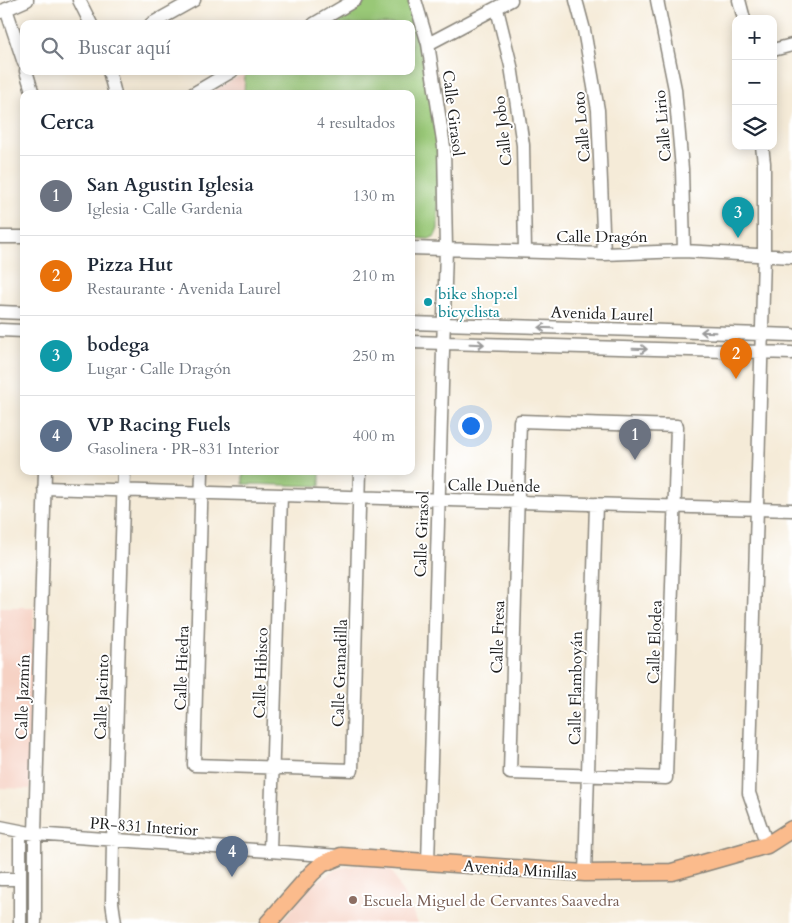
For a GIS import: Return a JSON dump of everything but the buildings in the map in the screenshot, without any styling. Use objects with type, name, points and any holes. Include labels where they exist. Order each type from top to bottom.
[{"type":"main road","name":"Avenida Minillas","points":[[341,856],[586,873],[672,872],[767,845],[792,829]]},
{"type":"main road","points":[[268,923],[312,873],[322,864],[341,856]]},
{"type":"street","points":[[20,53],[3,11],[27,0]]},
{"type":"street","points":[[79,0],[89,20]]},
{"type":"street","points":[[158,20],[194,0]]},
{"type":"street","points":[[321,20],[355,0]]},
{"type":"street","name":"Calle Girasol","points":[[415,0],[428,44],[444,147],[446,249],[428,863]]},
{"type":"street","points":[[428,44],[511,0]]},
{"type":"street","name":"Calle Loto","points":[[576,0],[584,30],[598,110],[604,254]]},
{"type":"street","name":"Calle Lirio","points":[[658,0],[675,89],[682,169],[684,251]]},
{"type":"street","points":[[739,0],[743,15]]},
{"type":"street","name":"Calle Jobo","points":[[496,8],[511,66],[523,145],[524,251]]},
{"type":"street","points":[[777,49],[792,45]]},
{"type":"street","points":[[27,75],[31,90]]},
{"type":"street","points":[[110,75],[114,90]]},
{"type":"street","points":[[200,90],[225,75]]},
{"type":"street","points":[[762,150],[764,256],[749,793],[767,845]]},
{"type":"street","points":[[0,237],[20,237]]},
{"type":"street","name":"Calle Dragón","points":[[415,248],[604,254],[684,251],[792,257]]},
{"type":"street","points":[[0,312],[20,313]]},
{"type":"street","name":"Avenida Laurel","points":[[415,323],[792,335]]},
{"type":"street","points":[[0,330],[20,331]]},
{"type":"street","points":[[415,342],[792,353]]},
{"type":"street","name":"Calle Fresa","points":[[589,776],[510,773],[520,421],[678,426],[675,506]]},
{"type":"street","name":"Calle Jazmín","points":[[35,923],[35,834],[45,475]]},
{"type":"street","name":"Calle Jacinto","points":[[115,923],[112,902],[113,840],[124,475]]},
{"type":"street","points":[[202,475],[202,493]]},
{"type":"street","points":[[360,475],[360,498]]},
{"type":"street","name":"Calle Duende","points":[[44,488],[792,510]]},
{"type":"street","name":"Calle Hiedra","points":[[202,493],[194,765],[273,767]]},
{"type":"street","name":"Calle Hibisco","points":[[270,851],[281,495]]},
{"type":"street","name":"Calle Granadilla","points":[[273,767],[352,770],[360,498]]},
{"type":"street","name":"Calle Flamboyán","points":[[586,873],[596,504]]},
{"type":"street","name":"Calle Elodea","points":[[589,776],[666,778],[675,506]]},
{"type":"street","name":"PR-831 Interior","points":[[0,827],[35,834],[341,856]]},
{"type":"street","points":[[20,832],[20,923]]},
{"type":"street","points":[[0,879],[20,879]]},
{"type":"shaded area","points":[[241,75],[245,75],[244,90],[215,90]]},
{"type":"shaded area","points":[[0,607],[34,607],[30,789],[0,788]]},
{"type":"shaded area","name":"Escuela Miguel de Cervantes Saavedra","points":[[364,864],[391,869],[418,923],[279,923],[310,886],[337,869]]},
{"type":"green space","points":[[370,0],[408,0],[413,20],[337,20]]},
{"type":"green space","points":[[415,26],[428,80],[436,141],[438,229],[435,236],[429,239],[415,238],[415,90],[244,90],[245,75],[415,75]]},
{"type":"green space","points":[[243,475],[320,475],[320,486],[243,484]]},
{"type":"place","name":"bodega","points":[[738,238]]},
{"type":"place","name":"bike shop:el bicyclista","points":[[428,302]]},
{"type":"place","name":"Pizza Hut","points":[[736,379]]},
{"type":"place","name":"San Agustin Iglesia","points":[[635,460]]},
{"type":"place","name":"VP Racing Fuels","points":[[232,877]]},
{"type":"place","name":"Escuela Miguel de Cervantes Saavedra","points":[[353,900]]}]
